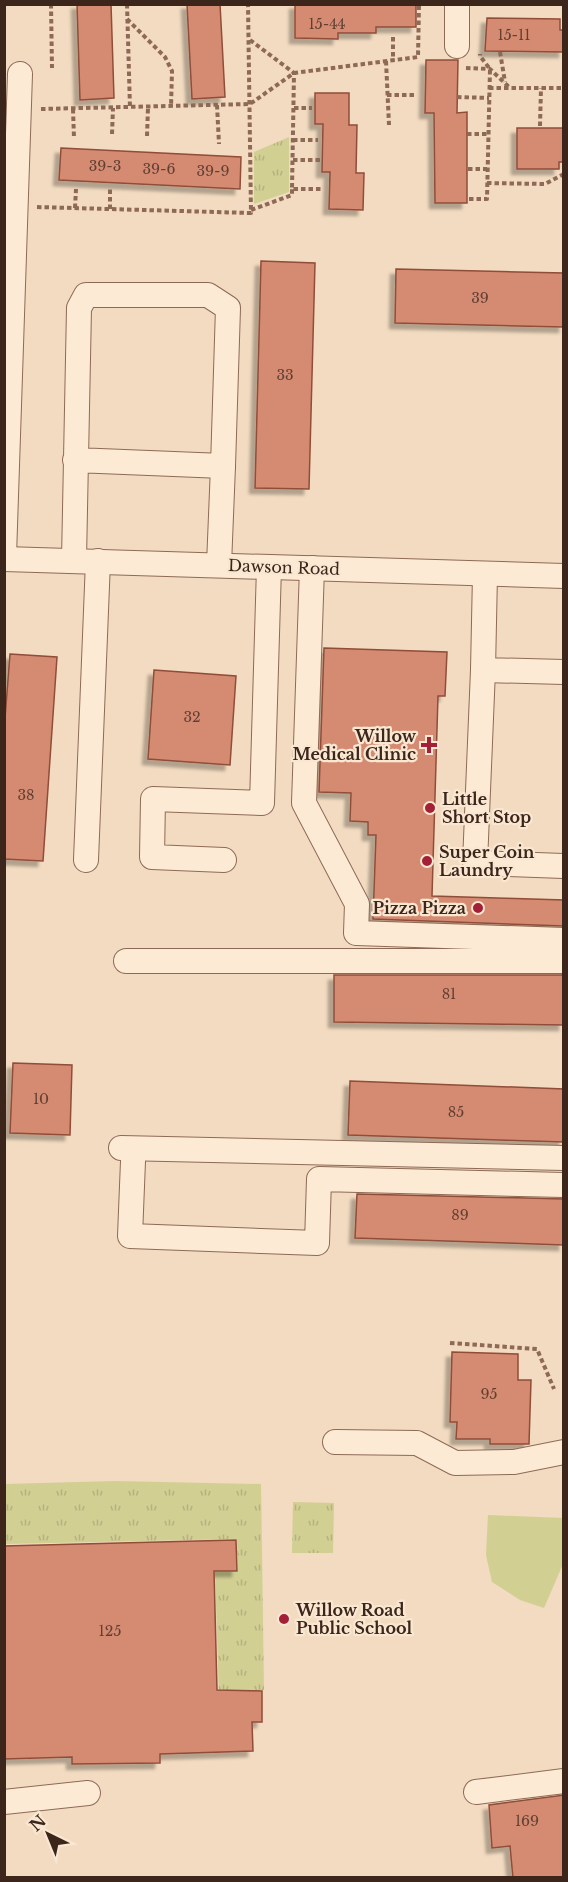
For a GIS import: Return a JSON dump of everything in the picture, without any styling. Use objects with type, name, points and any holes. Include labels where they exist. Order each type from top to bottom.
[{"type":"street","points":[[457,4],[465,53]]},
{"type":"street","points":[[4,557],[20,74]]},
{"type":"street","points":[[74,560],[79,308],[86,295],[208,295],[228,308],[219,565]]},
{"type":"street","points":[[75,460],[223,466]]},
{"type":"street","name":"Dawson Road","points":[[4,557],[564,576]]},
{"type":"street","points":[[86,860],[98,561]]},
{"type":"street","points":[[224,860],[152,857],[153,799],[262,803],[269,567]]},
{"type":"street","points":[[312,568],[304,803],[357,904],[356,933],[564,940]]},
{"type":"street","points":[[485,574],[475,863],[564,866]]},
{"type":"street","points":[[483,670],[564,672]]},
{"type":"street","points":[[126,962],[564,962]]},
{"type":"street","points":[[564,1158],[127,1154],[130,1236],[317,1243],[319,1179],[564,1185]]},
{"type":"street","points":[[334,1442],[417,1443],[455,1463],[514,1462],[564,1452]]},
{"type":"street","points":[[476,1792],[564,1781]]},
{"type":"street","points":[[4,1802],[88,1793]]},
{"type":"path","points":[[51,4],[52,69]]},
{"type":"path","points":[[127,4],[130,108]]},
{"type":"path","points":[[248,4],[251,210]]},
{"type":"path","points":[[19,109],[250,104],[294,73],[418,57],[419,4]]},
{"type":"path","points":[[127,19],[165,57],[172,71],[171,107]]},
{"type":"path","points":[[393,37],[393,60]]},
{"type":"path","points":[[249,39],[294,73]]},
{"type":"path","points":[[500,52],[505,83]]},
{"type":"path","points":[[465,53],[490,69]]},
{"type":"path","points":[[465,53],[480,57],[511,88]]},
{"type":"path","points":[[386,61],[388,125]]},
{"type":"path","points":[[469,199],[487,199],[490,69]]},
{"type":"path","points":[[16,206],[251,213],[251,210],[292,195],[294,73]]},
{"type":"path","points":[[489,88],[564,88]]},
{"type":"path","points":[[540,126],[541,88]]},
{"type":"path","points":[[387,95],[414,95]]},
{"type":"path","points":[[457,97],[489,98]]},
{"type":"path","points":[[217,105],[219,144]]},
{"type":"path","points":[[112,134],[113,108]]},
{"type":"path","points":[[147,136],[148,108]]},
{"type":"path","points":[[294,108],[312,108]]},
{"type":"path","points":[[73,109],[74,138]]},
{"type":"path","points":[[467,134],[488,135]]},
{"type":"path","points":[[293,140],[318,140]]},
{"type":"path","points":[[293,160],[322,160]]},
{"type":"path","points":[[468,169],[487,169]]},
{"type":"path","points":[[487,183],[545,184],[564,174]]},
{"type":"path","points":[[110,187],[110,209]]},
{"type":"path","points":[[75,208],[76,189]]},
{"type":"path","points":[[292,189],[322,189]]},
{"type":"path","points":[[450,1343],[537,1349],[554,1389]]},
{"type":"green space","points":[[289,137],[289,192],[254,204],[254,152]]},
{"type":"green space","points":[[115,1481],[261,1484],[264,1690],[231,1690],[231,1697],[219,1697],[215,1572],[238,1572],[237,1539],[5,1544],[4,1484]]},
{"type":"green space","points":[[293,1502],[334,1503],[333,1553],[292,1553]]},
{"type":"green space","points":[[488,1515],[563,1518],[563,1564],[544,1608],[520,1600],[492,1582],[486,1555]]},
{"type":"building","points":[[77,4],[111,4],[114,98],[80,100]]},
{"type":"building","points":[[187,4],[220,4],[225,97],[192,99]]},
{"type":"building","points":[[295,4],[416,4],[416,27],[376,27],[376,33],[338,33],[338,39],[295,38]]},
{"type":"building","points":[[487,18],[560,19],[560,30],[564,30],[564,52],[485,51]]},
{"type":"building","points":[[426,60],[458,60],[457,113],[467,112],[467,203],[435,203],[434,113],[425,113]]},
{"type":"building","points":[[315,93],[349,93],[349,125],[357,125],[356,173],[364,173],[363,210],[329,209],[330,172],[322,172],[323,124],[315,124]]},
{"type":"building","points":[[517,128],[564,128],[564,162],[559,162],[559,169],[517,169]]},
{"type":"building","points":[[61,148],[241,157],[240,189],[59,180]]},
{"type":"building","points":[[261,261],[315,263],[309,489],[255,488]]},
{"type":"building","points":[[396,269],[564,273],[564,327],[395,323]]},
{"type":"building","points":[[324,648],[447,652],[445,696],[438,696],[432,896],[564,900],[564,926],[373,919],[376,835],[368,835],[368,822],[350,821],[351,793],[319,792]]},
{"type":"building","points":[[10,654],[57,657],[43,861],[4,859],[4,731]]},
{"type":"building","points":[[154,670],[236,676],[230,765],[148,759]]},
{"type":"building","points":[[334,975],[564,975],[564,1025],[334,1022]]},
{"type":"building","points":[[13,1063],[72,1065],[70,1135],[10,1133]]},
{"type":"building","points":[[350,1081],[564,1089],[564,1142],[348,1135]]},
{"type":"building","points":[[357,1194],[564,1199],[564,1245],[355,1238]]},
{"type":"building","points":[[452,1352],[518,1354],[518,1380],[531,1380],[529,1444],[490,1444],[490,1439],[456,1439],[457,1422],[450,1422]]},
{"type":"building","points":[[236,1540],[237,1571],[214,1571],[217,1690],[262,1691],[262,1722],[252,1722],[253,1751],[160,1754],[160,1763],[72,1764],[72,1757],[4,1759],[4,1546]]},
{"type":"building","points":[[564,1795],[564,1878],[513,1878],[510,1846],[492,1848],[489,1805]]},
{"type":"place","name":"Willow Medical Clinic","points":[[429,745]]},
{"type":"place","name":"Little Short Stop","points":[[430,808]]},
{"type":"place","name":"Super Coin Laundry","points":[[427,861]]},
{"type":"place","name":"Pizza Pizza","points":[[478,908]]},
{"type":"place","name":"Willow Road Public School","points":[[284,1619]]}]
